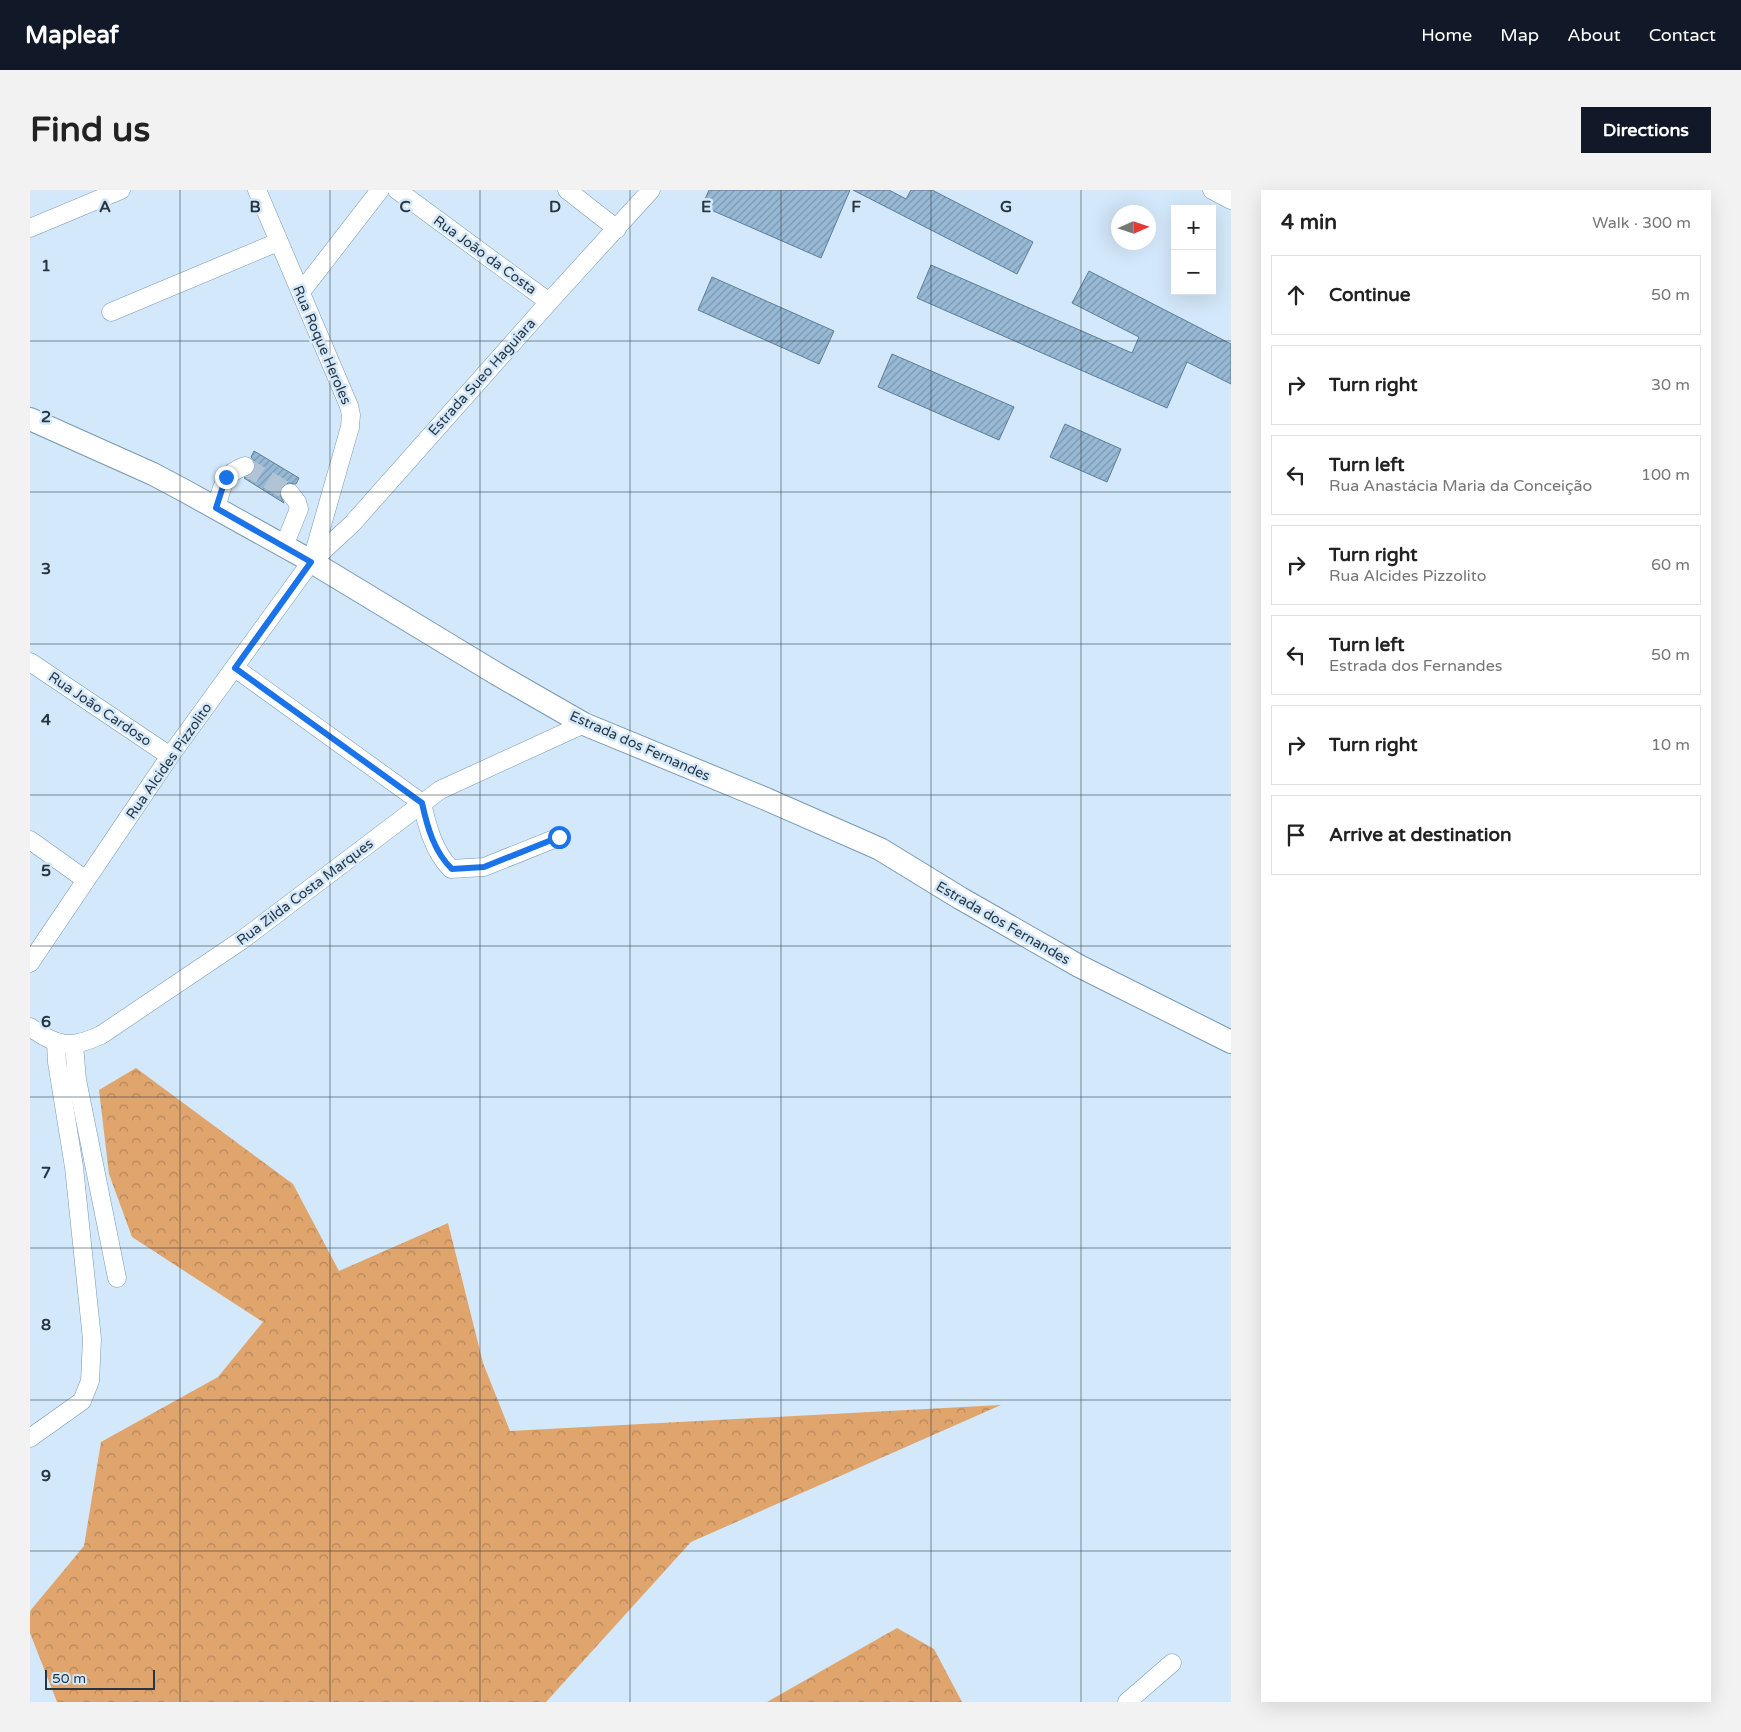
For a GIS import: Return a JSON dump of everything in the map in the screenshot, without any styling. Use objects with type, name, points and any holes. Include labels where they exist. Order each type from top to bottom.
[{"type":"main road","name":"Estrada dos Fernandes","points":[[30,419],[153,474],[216,508],[284,546],[584,724],[766,798],[880,849],[960,898],[1079,966],[1231,1042]]},
{"type":"street","points":[[30,228],[121,190]]},
{"type":"street","name":"Rua Roque Heroles","points":[[257,190],[349,406],[351,415],[347,441],[311,562]]},
{"type":"street","points":[[301,292],[380,190]]},
{"type":"street","name":"Rua João da Costa","points":[[397,190],[549,302]]},
{"type":"street","points":[[567,190],[617,229]]},
{"type":"street","name":"Estrada Sueo Haguiara","points":[[311,562],[352,524],[651,190]]},
{"type":"street","points":[[1212,190],[1231,200]]},
{"type":"street","points":[[111,312],[278,242]]},
{"type":"street","points":[[216,508],[226,477],[235,470],[245,466]]},
{"type":"street","points":[[284,546],[299,510],[297,502],[290,493]]},
{"type":"street","name":"Rua Alcides Pizzolito","points":[[30,962],[170,756],[311,562]]},
{"type":"street","name":"Rua João Cardoso","points":[[30,662],[170,756]]},
{"type":"street","points":[[235,668],[422,803],[425,817],[441,859],[452,869],[484,867],[559,837]]},
{"type":"street","name":"Rua Zilda Costa Marques","points":[[30,1027],[42,1036],[65,1045],[85,1043],[101,1035],[242,940],[440,790],[584,724]]},
{"type":"street","points":[[30,840],[86,880]]},
{"type":"street","points":[[30,1438],[82,1401],[90,1381],[92,1339],[74,1167],[57,1062],[56,1042]]},
{"type":"street","points":[[74,1045],[77,1080],[117,1278]]},
{"type":"street","points":[[1127,1702],[1172,1663]]},
{"type":"green space","points":[[136,1068],[293,1184],[339,1271],[448,1223],[483,1363],[510,1431],[1001,1405],[691,1542],[546,1702],[57,1702],[30,1633],[30,1611],[84,1546],[101,1442],[218,1377],[263,1322],[132,1237],[109,1174],[99,1090]]},
{"type":"green space","points":[[897,1628],[934,1649],[962,1702],[767,1702]]},
{"type":"building","points":[[709,190],[850,190],[821,258],[702,206]]},
{"type":"building","points":[[853,190],[889,190],[906,199],[911,190],[932,190],[1033,242],[1017,274]]},
{"type":"building","points":[[931,265],[1132,353],[1139,337],[1072,303],[1089,271],[1231,344],[1231,384],[1187,362],[1167,408],[917,298]]},
{"type":"building","points":[[712,277],[834,331],[819,364],[698,310]]},
{"type":"building","points":[[892,354],[1014,407],[999,440],[878,387]]},
{"type":"building","points":[[1065,424],[1121,449],[1107,482],[1050,457]]},
{"type":"building","points":[[254,451],[299,478],[296,484],[288,483],[280,489],[280,495],[284,503],[244,478],[254,472],[255,462],[251,457]]},
{"type":"tunnel","points":[[245,466],[290,493]]},
{"type":"route","points":[[226,477],[216,508],[311,562],[235,668],[422,803],[425,817],[441,859],[452,869],[484,867],[559,837]]}]
